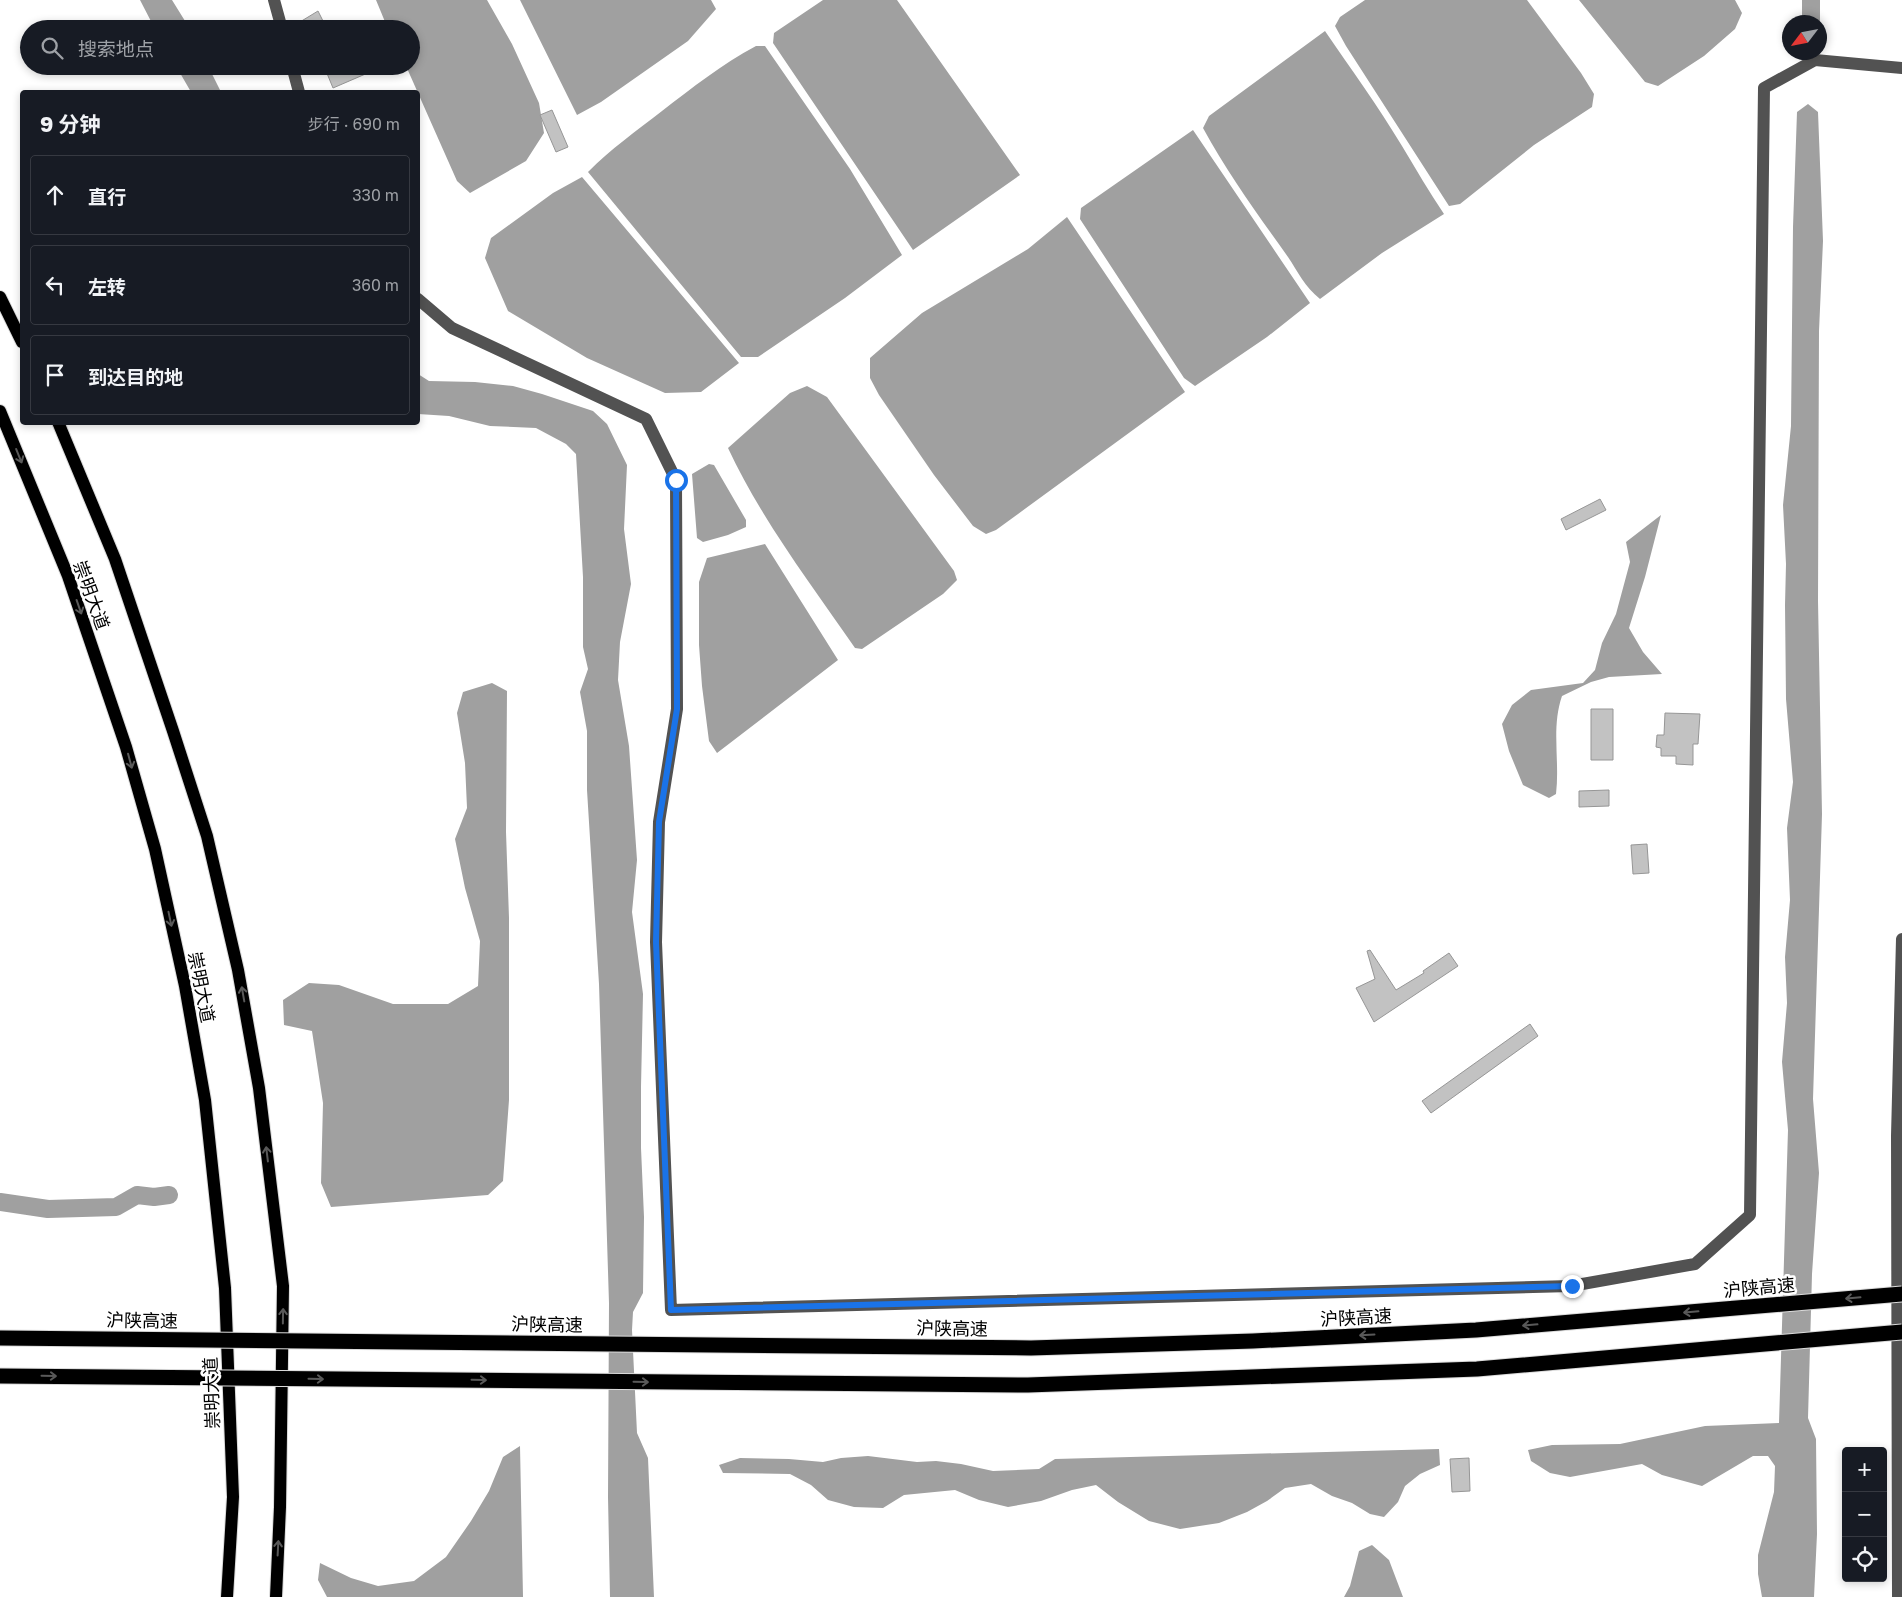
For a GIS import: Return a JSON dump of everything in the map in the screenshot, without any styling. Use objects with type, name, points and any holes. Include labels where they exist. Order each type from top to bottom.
[{"type":"highway","name":"沪陕高速","points":[[0,1338],[1030,1348],[1253,1341],[1476,1330],[1902,1294]]},
{"type":"highway","points":[[0,1376],[1028,1385],[1477,1369],[1902,1332]]},
{"type":"main road","points":[[0,297],[20,338]]},
{"type":"main road","name":"崇明大道","points":[[0,411],[68,576],[126,746],[155,849],[185,986],[204,1100],[225,1288],[232,1497],[226,1597]]},
{"type":"main road","name":"崇明大道","points":[[59,425],[115,560],[173,731],[207,836],[238,970],[259,1088],[283,1286],[280,1497],[276,1597]]},
{"type":"street","points":[[274,0],[280,20]]},
{"type":"street","points":[[420,301],[452,328],[646,419],[676,480],[677,709],[659,822],[656,942],[671,1310],[1572,1286],[1695,1264],[1750,1214],[1764,88],[1816,60],[1902,68]]},
{"type":"street","points":[[294,75],[298,90]]},
{"type":"street","points":[[1898,1597],[1898,1136],[1902,939]]},
{"type":"shaded area","points":[[140,0],[172,0],[184,20],[150,20]]},
{"type":"shaded area","points":[[376,0],[487,0],[512,44],[539,103],[544,133],[526,161],[470,193],[457,181],[420,98],[420,90],[417,90],[410,75],[420,75],[420,20],[384,20]]},
{"type":"shaded area","points":[[520,0],[711,0],[716,9],[688,41],[601,102],[577,115]]},
{"type":"shaded area","points":[[823,0],[897,0],[1020,175],[913,250],[773,43],[774,33]]},
{"type":"shaded area","points":[[1365,0],[1527,0],[1581,73],[1594,94],[1592,107],[1534,145],[1460,204],[1449,206],[1335,26],[1340,17]]},
{"type":"shaded area","points":[[1579,0],[1735,0],[1742,13],[1735,29],[1704,56],[1658,86],[1645,82]]},
{"type":"shaded area","points":[[1325,31],[1384,116],[1444,214],[1382,253],[1320,299],[1306,284],[1244,194],[1203,128],[1209,116]]},
{"type":"shaded area","points":[[756,46],[765,46],[850,169],[902,255],[845,298],[758,357],[741,357],[588,172],[624,140],[696,85]]},
{"type":"shaded area","points":[[181,75],[212,75],[220,90],[190,90]]},
{"type":"shaded area","points":[[1808,104],[1818,112],[1823,241],[1819,331],[1818,601],[1822,814],[1813,1099],[1819,1173],[1812,1274],[1808,1418],[1816,1439],[1817,1534],[1814,1597],[1762,1597],[1758,1574],[1758,1555],[1774,1492],[1775,1466],[1768,1456],[1753,1456],[1702,1486],[1662,1475],[1642,1464],[1570,1477],[1550,1473],[1531,1461],[1528,1450],[1552,1445],[1620,1444],[1705,1426],[1779,1423],[1788,1130],[1782,1062],[1787,1003],[1785,957],[1790,900],[1787,828],[1793,782],[1786,699],[1786,564],[1783,505],[1791,426],[1793,227],[1797,112]]},
{"type":"shaded area","points":[[1193,130],[1310,303],[1267,337],[1195,386],[1184,378],[1080,219],[1081,208]]},
{"type":"shaded area","points":[[582,177],[739,363],[701,392],[665,393],[587,358],[508,311],[485,258],[491,238],[553,193]]},
{"type":"shaded area","points":[[1067,217],[1185,392],[996,530],[986,534],[973,526],[934,475],[879,395],[870,378],[870,358],[922,313],[1028,249]]},
{"type":"shaded area","points":[[420,375],[429,381],[475,382],[513,386],[593,411],[607,424],[627,465],[624,529],[631,584],[620,642],[618,680],[629,746],[637,860],[632,912],[643,994],[641,1148],[644,1217],[643,1293],[633,1312],[632,1330],[637,1433],[648,1458],[654,1597],[610,1597],[608,1497],[609,1303],[599,984],[587,790],[587,731],[580,692],[588,669],[583,647],[583,577],[576,454],[566,444],[536,428],[490,426],[449,416],[420,414]]},
{"type":"shaded area","points":[[807,386],[827,397],[954,571],[957,580],[943,594],[862,649],[855,648],[787,551],[741,474],[728,448],[790,393]]},
{"type":"shaded area","points":[[709,464],[714,465],[746,520],[746,527],[728,535],[703,542],[697,538],[692,474]]},
{"type":"shaded area","points":[[1661,515],[1629,628],[1643,652],[1662,674],[1609,677],[1591,682],[1562,696],[1556,732],[1556,794],[1549,798],[1523,785],[1509,751],[1502,724],[1512,705],[1531,690],[1583,683],[1595,670],[1602,643],[1616,614],[1630,562],[1626,542]]},
{"type":"shaded area","points":[[765,544],[838,660],[717,753],[709,741],[702,686],[699,645],[699,582],[707,558]]},
{"type":"shaded area","points":[[492,683],[507,691],[506,832],[509,918],[509,1100],[503,1181],[488,1195],[331,1207],[321,1183],[323,1103],[312,1031],[284,1025],[283,1000],[309,983],[339,985],[393,1004],[448,1004],[478,986],[480,941],[465,888],[455,839],[467,808],[465,763],[457,713],[463,692]]},
{"type":"shaded area","points":[[520,1446],[523,1597],[327,1597],[318,1580],[320,1563],[351,1578],[378,1586],[414,1581],[446,1557],[489,1491],[503,1457]]},
{"type":"shaded area","points":[[1439,1449],[1440,1465],[1420,1474],[1405,1486],[1398,1502],[1384,1517],[1370,1514],[1352,1503],[1332,1496],[1311,1484],[1285,1488],[1247,1512],[1219,1523],[1180,1529],[1149,1521],[1118,1502],[1096,1485],[1072,1490],[1041,1501],[1008,1507],[979,1500],[955,1490],[904,1495],[883,1508],[854,1507],[828,1500],[811,1485],[790,1474],[723,1473],[719,1465],[740,1458],[823,1462],[841,1458],[868,1456],[917,1462],[936,1461],[961,1464],[993,1471],[1039,1469],[1055,1459]]},
{"type":"shaded area","points":[[1372,1545],[1389,1560],[1403,1597],[1344,1597],[1350,1586],[1359,1551]]},
{"type":"building","points":[[318,11],[322,20],[303,20]]},
{"type":"building","points":[[328,75],[363,75],[333,88]]},
{"type":"building","points":[[552,110],[568,147],[556,152],[540,115]]},
{"type":"building","points":[[1600,499],[1606,510],[1566,530],[1561,519]]},
{"type":"building","points":[[1591,709],[1613,709],[1613,760],[1591,760]]},
{"type":"building","points":[[1665,713],[1700,714],[1698,744],[1693,744],[1693,765],[1676,764],[1676,756],[1661,756],[1661,748],[1656,747],[1657,735],[1664,735]]},
{"type":"building","points":[[1609,790],[1609,806],[1579,807],[1579,791]]},
{"type":"building","points":[[1647,844],[1649,873],[1633,874],[1631,845]]},
{"type":"building","points":[[1370,950],[1396,990],[1424,973],[1423,971],[1449,953],[1458,966],[1374,1022],[1356,988],[1375,979],[1367,951]]},
{"type":"building","points":[[1530,1024],[1538,1036],[1431,1113],[1422,1101]]},
{"type":"building","points":[[1469,1458],[1470,1491],[1452,1492],[1450,1459]]},
{"type":"waterway","points":[[1811,0],[1811,15]]},
{"type":"waterway","points":[[0,1202],[48,1209],[116,1207],[137,1195],[154,1197],[169,1195]]},
{"type":"route","points":[[676,480],[677,709],[659,822],[656,942],[666,1234],[671,1310],[1572,1286]]}]
